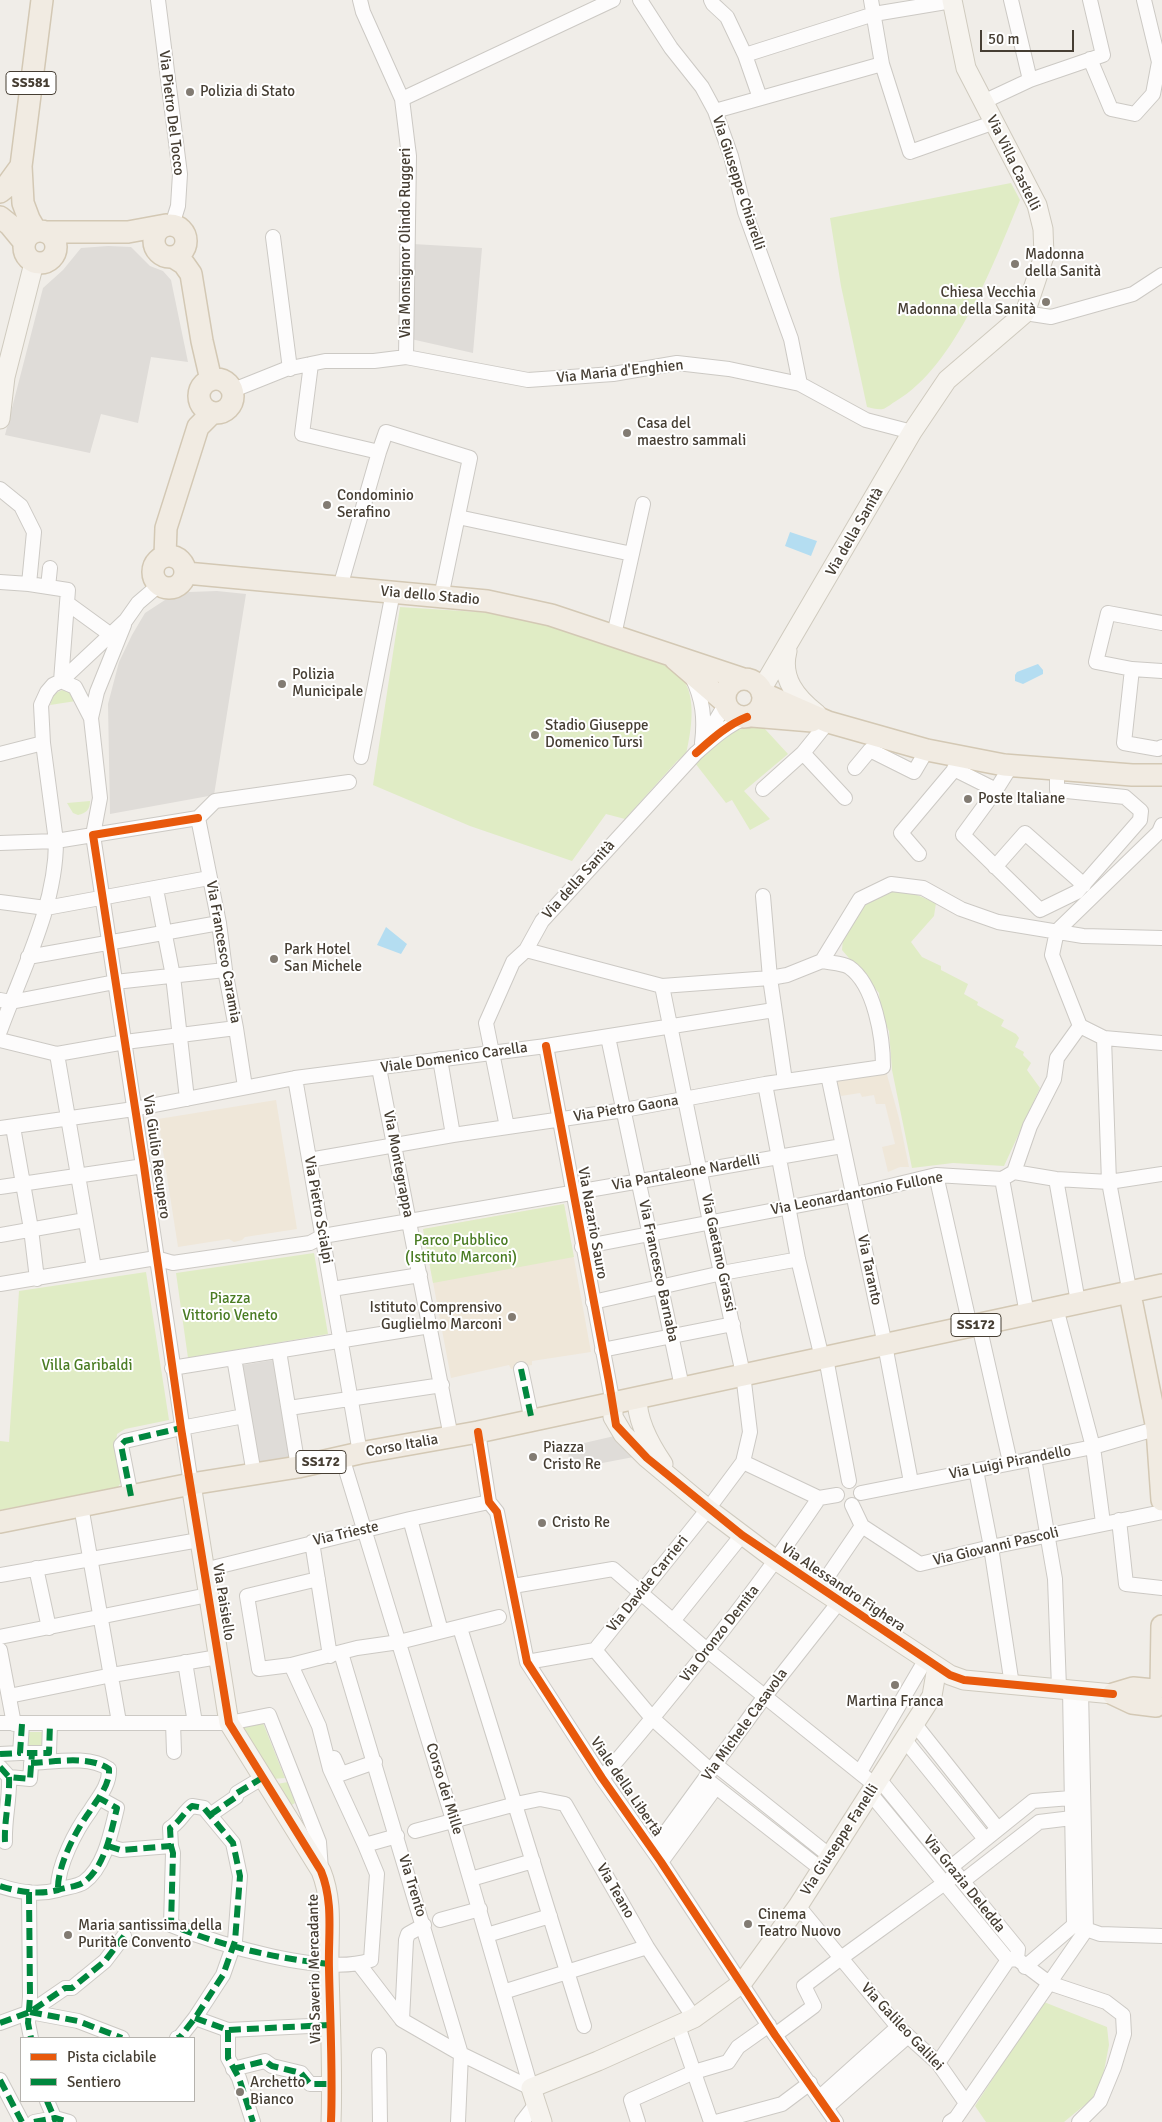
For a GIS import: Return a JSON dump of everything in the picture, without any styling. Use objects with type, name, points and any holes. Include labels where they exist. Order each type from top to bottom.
[{"type":"main road","name":"SS581","points":[[36,235],[23,203],[21,166],[42,0]]},
{"type":"main road","points":[[21,166],[1,192],[12,194],[23,203]]},
{"type":"main road","points":[[0,217],[10,225],[56,241],[56,252]]},
{"type":"main road","points":[[164,253],[155,235],[157,230],[169,225]]},
{"type":"main road","points":[[36,235],[128,232],[169,225],[181,229],[186,238],[182,252],[164,253]]},
{"type":"main road","points":[[128,232],[184,264],[191,274],[202,341],[211,380]]},
{"type":"main road","points":[[36,235],[25,253],[34,263],[48,262],[56,252],[72,239],[88,233]]},
{"type":"main road","points":[[165,556],[166,528],[198,427],[212,413],[226,410],[232,401],[232,391],[221,381],[211,380],[202,386],[199,397],[203,407],[212,413]]},
{"type":"main road","points":[[170,556],[180,559],[186,568],[186,573],[182,583],[174,588],[164,588],[159,585],[154,577],[154,566],[160,558],[170,556]]},
{"type":"main road","name":"Via dello Stadio","points":[[186,573],[487,601],[551,615],[667,653],[753,685],[828,722]]},
{"type":"main road","name":"Via dello Stadio","points":[[667,653],[725,703]]},
{"type":"main road","points":[[749,716],[761,706],[753,685],[737,680],[728,686],[725,703],[731,713],[736,716],[828,722],[927,750],[959,763],[1162,775]]},
{"type":"main road","name":"SS172","points":[[743,1374],[1078,1302],[1130,1294],[1162,1285]]},
{"type":"main road","points":[[1130,1294],[1159,1428],[1162,1500]]},
{"type":"main road","name":"Corso Italia","points":[[0,1522],[191,1484],[298,1467],[351,1455],[478,1432],[613,1404],[743,1374]]},
{"type":"main road","points":[[1113,1694],[1132,1704],[1159,1695],[1162,1626]]},
{"type":"street","name":"Via Pietro Del Tocco","points":[[158,0],[180,174],[178,206],[169,225]]},
{"type":"street","name":"Via Monsignor Olindo Ruggeri","points":[[360,0],[363,12],[402,99],[409,156],[406,357]]},
{"type":"street","points":[[402,99],[613,0]]},
{"type":"street","name":"Via Giuseppe Chiarelli","points":[[640,0],[671,48],[702,87],[715,111],[731,156],[745,212],[791,338],[800,384]]},
{"type":"street","points":[[745,55],[872,7],[952,0]]},
{"type":"street","name":"Via Villa Castelli","points":[[952,0],[963,59],[983,102],[1037,205],[1043,230],[1044,256],[1025,313]]},
{"type":"street","points":[[1011,0],[1030,80]]},
{"type":"street","points":[[1090,0],[1097,57],[1111,109],[1135,114],[1153,94],[1159,62],[1144,0]]},
{"type":"street","points":[[716,2],[727,17],[745,55],[760,98]]},
{"type":"street","points":[[872,7],[882,64],[910,152],[995,122]]},
{"type":"street","points":[[983,102],[1030,80],[1097,57]]},
{"type":"street","points":[[715,111],[882,64]]},
{"type":"street","points":[[273,237],[290,369]]},
{"type":"street","points":[[0,419],[5,377],[34,263]]},
{"type":"street","points":[[912,432],[947,380],[1025,313],[1051,317],[1133,294],[1162,276]]},
{"type":"street","name":"Via Maria d'Enghien","points":[[232,391],[290,369],[325,362],[374,361],[406,357],[528,380],[613,374],[677,363],[729,369],[800,384],[866,420],[912,432]]},
{"type":"street","points":[[311,364],[302,434],[378,452]]},
{"type":"street","points":[[340,587],[378,452],[386,432],[470,458],[441,597]]},
{"type":"street","name":"Via della Sanità","points":[[753,685],[758,674],[792,639],[912,432]]},
{"type":"street","points":[[0,489],[21,506],[34,532],[29,584]]},
{"type":"street","points":[[614,635],[643,504]]},
{"type":"street","points":[[458,517],[632,554]]},
{"type":"street","points":[[48,587],[50,568]]},
{"type":"street","points":[[0,582],[68,590],[61,681]]},
{"type":"street","points":[[0,1031],[5,1001],[28,957],[46,908],[56,864],[56,841],[43,744],[41,705],[47,692],[53,685],[61,681],[111,635],[126,620],[138,603],[159,585]]},
{"type":"street","points":[[361,757],[393,592]]},
{"type":"street","points":[[67,603],[111,635]]},
{"type":"street","points":[[1162,623],[1108,613],[1096,662],[1132,669],[1162,671]]},
{"type":"street","points":[[91,718],[96,692],[126,620]]},
{"type":"street","points":[[762,789],[803,753],[828,722],[807,706],[796,694],[788,680],[784,662],[792,639]]},
{"type":"street","points":[[1132,669],[1124,743],[1162,747]]},
{"type":"street","name":"Via dello Stadio","points":[[690,672],[702,704],[704,722],[699,748]]},
{"type":"street","points":[[61,681],[75,687],[91,718]]},
{"type":"street","name":"Via della Sanità","points":[[699,748],[725,703]]},
{"type":"street","name":"Via della Sanità","points":[[506,1127],[494,1052],[486,1023],[513,962],[526,950],[542,921],[699,748],[734,722],[749,716]]},
{"type":"street","name":"Via Giulio Recupero","points":[[91,718],[100,798],[93,835],[144,1166],[181,1428],[191,1484]]},
{"type":"street","points":[[0,754],[43,744]]},
{"type":"street","points":[[856,768],[870,750],[914,772],[927,750]]},
{"type":"street","points":[[803,753],[845,798]]},
{"type":"street","points":[[919,854],[901,833],[959,763],[996,790]]},
{"type":"street","points":[[1011,766],[963,835],[1040,910],[1077,892],[1140,820],[1141,811],[1125,797],[1057,790],[1057,770]]},
{"type":"street","points":[[0,843],[56,841],[198,818],[214,801],[349,782]]},
{"type":"street","name":"Via Francesco Caramia","points":[[198,818],[219,923],[245,1087]]},
{"type":"street","points":[[1162,824],[1159,832],[1057,931],[1052,955],[1080,1026],[1104,1038],[1162,1043]]},
{"type":"street","points":[[995,867],[1025,833],[1084,885]]},
{"type":"street","points":[[0,902],[46,908],[210,878]]},
{"type":"street","points":[[526,950],[662,986],[787,975],[822,962],[860,899],[891,884],[923,888],[961,909],[998,922],[1083,936],[1162,938]]},
{"type":"street","points":[[156,888],[173,976],[187,1099]]},
{"type":"street","points":[[763,896],[770,978],[785,1081]]},
{"type":"street","points":[[28,957],[219,923]]},
{"type":"street","name":"Via Pietro Gaona","points":[[309,1160],[453,1135],[624,1110],[764,1084],[883,1067],[883,1043],[874,1009],[864,984],[848,966],[822,962]]},
{"type":"street","points":[[5,1001],[115,982],[225,970]]},
{"type":"street","name":"Via Gaetano Grassi","points":[[662,986],[743,1374],[750,1432],[743,1462]]},
{"type":"street","name":"Viale Domenico Carella","points":[[6,1127],[134,1108],[295,1078],[546,1046],[774,1010]]},
{"type":"street","points":[[1027,1314],[1008,1175],[1030,1126],[1054,1080],[1057,1058],[1080,1026]]},
{"type":"street","points":[[0,1040],[57,1054],[125,1042],[236,1028]]},
{"type":"street","name":"Via Francesco Barnaba","points":[[608,1037],[682,1387]]},
{"type":"street","points":[[1104,1038],[1109,1182],[1130,1294]]},
{"type":"street","name":"Via Nazario Sauro","points":[[546,1046],[574,1193],[582,1248],[613,1404]]},
{"type":"street","points":[[57,1054],[94,1268]]},
{"type":"street","points":[[440,1059],[453,1135]]},
{"type":"street","name":"Via Montegrappa","points":[[379,1068],[451,1437]]},
{"type":"street","name":"Via Taranto","points":[[828,1075],[885,1345],[911,1482]]},
{"type":"street","name":"Via Pietro Scialpi","points":[[295,1078],[351,1399]]},
{"type":"street","points":[[764,1084],[798,1259],[824,1358],[850,1481]]},
{"type":"street","points":[[6,1127],[22,1184],[31,1229],[37,1279]]},
{"type":"street","name":"Via Pantaleone Nardelli","points":[[323,1236],[574,1193],[700,1169],[842,1146]]},
{"type":"street","points":[[0,1187],[144,1166]]},
{"type":"street","name":"Via Leonardantonio Fullone","points":[[582,1248],[853,1195],[936,1175],[1008,1175],[1109,1182],[1162,1174]]},
{"type":"street","points":[[936,1175],[1010,1462]]},
{"type":"street","points":[[1056,1179],[1078,1302]]},
{"type":"street","points":[[0,1235],[86,1220]]},
{"type":"street","points":[[0,1284],[156,1258],[173,1263],[310,1243],[323,1236]]},
{"type":"street","points":[[593,1302],[722,1273],[794,1260]]},
{"type":"street","points":[[332,1289],[420,1275]]},
{"type":"street","points":[[1056,1308],[1093,1447],[1103,1523]]},
{"type":"street","points":[[602,1350],[733,1324]]},
{"type":"street","points":[[172,1368],[430,1326]]},
{"type":"street","points":[[279,1351],[298,1467]]},
{"type":"street","points":[[234,1358],[254,1474]]},
{"type":"street","points":[[521,1369],[532,1421]]},
{"type":"street","points":[[289,1408],[442,1385]]},
{"type":"street","name":"Via Alessandro Fighera","points":[[637,1398],[637,1411],[650,1443],[673,1479]]},
{"type":"street","name":"Corso dei Mille","points":[[351,1399],[351,1455],[364,1530],[480,1909],[542,2122]]},
{"type":"street","name":"Via Alessandro Fighera","points":[[613,1404],[613,1417],[623,1434],[647,1458],[708,1510],[777,1561],[950,1675],[964,1680],[1113,1694]]},
{"type":"street","points":[[131,1496],[121,1445],[126,1441],[244,1416]]},
{"type":"street","name":"Via Luigi Pirandello","points":[[861,1493],[1093,1447],[1159,1428]]},
{"type":"street","name":"Viale della Libertà","points":[[478,1432],[489,1502],[497,1512],[527,1662],[602,1778],[657,1856],[772,2030],[836,2122]]},
{"type":"street","points":[[950,2122],[956,2118],[1049,1983],[1080,1928],[1070,1689],[1049,1535],[1034,1458]]},
{"type":"street","points":[[743,1462],[819,1498],[837,1495]]},
{"type":"street","name":"Via Davide Carrieri","points":[[595,1650],[708,1510],[743,1462]]},
{"type":"street","points":[[976,1470],[1012,1685]]},
{"type":"street","points":[[850,1481],[856,1484],[861,1493],[858,1502],[852,1505],[841,1502],[837,1495],[839,1487],[850,1481]]},
{"type":"street","name":"Via Paisiello","points":[[191,1484],[229,1723]]},
{"type":"street","name":"Via Oronzo Demita","points":[[602,1778],[777,1561],[819,1498]]},
{"type":"street","name":"Via Trieste","points":[[204,1570],[312,1542],[489,1502]]},
{"type":"street","points":[[819,1589],[862,1526],[852,1505]]},
{"type":"street","points":[[81,1506],[119,1722]]},
{"type":"street","name":"Via Giovanni Pascoli","points":[[862,1526],[920,1564],[990,1547],[1162,1512]]},
{"type":"street","points":[[410,1519],[441,1631]]},
{"type":"street","points":[[1119,1520],[1126,1584],[1162,1588]]},
{"type":"street","points":[[673,1621],[742,1536]]},
{"type":"street","points":[[0,1575],[199,1540]]},
{"type":"street","name":"Via Trento","points":[[312,1542],[318,1580],[336,1654],[375,1762],[461,2054],[458,2122]]},
{"type":"street","points":[[36,1568],[49,1628]]},
{"type":"street","points":[[513,1586],[613,1569],[707,1650],[875,1785]]},
{"type":"street","points":[[318,1580],[247,1596],[259,1670],[291,1665],[357,1648],[399,1642],[499,1617]]},
{"type":"street","points":[[0,1637],[208,1595]]},
{"type":"street","name":"Via Michele Casavola","points":[[657,1856],[765,1696],[839,1602]]},
{"type":"street","points":[[460,1628],[584,2026]]},
{"type":"street","points":[[0,1650],[12,1723],[28,1756],[30,1779],[5,1772],[10,1795],[4,1823],[5,1842]]},
{"type":"street","points":[[527,1662],[595,1650],[652,1718],[712,1776],[825,1863]]},
{"type":"street","points":[[8,1696],[112,1675],[218,1657]]},
{"type":"street","points":[[185,1662],[195,1723]]},
{"type":"street","points":[[932,1663],[936,1681],[932,1696]]},
{"type":"street","name":"Via Giuseppe Fanelli","points":[[860,1772],[932,1663]]},
{"type":"street","points":[[291,1665],[342,1774],[375,1762]]},
{"type":"street","points":[[932,1696],[964,1680]]},
{"type":"street","points":[[1070,1689],[1071,1798],[1080,1928]]},
{"type":"street","name":"Via Giuseppe Fanelli","points":[[534,2096],[686,2022],[742,1983],[798,1906],[932,1696]]},
{"type":"street","points":[[12,1723],[229,1723],[269,1715],[319,1842],[321,1871]]},
{"type":"street","points":[[173,1723],[174,1752]]},
{"type":"street","name":"Via Saverio Mercadante","points":[[229,1723],[321,1871],[326,1884],[330,1907],[328,1964],[331,2084],[329,2118]]},
{"type":"street","points":[[914,1723],[998,1829]]},
{"type":"street","points":[[28,1756],[49,1754],[50,1724]]},
{"type":"street","points":[[318,1726],[330,1769],[377,1874],[365,1962],[402,2020],[534,2096]]},
{"type":"street","points":[[904,1739],[986,1840]]},
{"type":"street","points":[[0,1754],[80,1761],[107,1767],[109,1773],[99,1798],[89,1811],[60,1870],[58,1890]]},
{"type":"street","points":[[712,1776],[825,1863]]},
{"type":"street","points":[[210,1815],[236,1797],[236,1793],[262,1778]]},
{"type":"street","name":"Via Grazia Deledda","points":[[875,1785],[957,1874],[1018,1949],[1017,1962]]},
{"type":"street","name":"Via Grazia Deledda","points":[[875,1785],[944,1883],[1017,1962],[1049,1983],[1106,2002],[1123,2015],[1124,2034],[1114,2067],[1100,2101],[1079,2122]]},
{"type":"street","points":[[0,1886],[29,1892],[50,1893],[84,1883],[99,1864],[108,1846],[117,1808],[99,1798]]},
{"type":"street","points":[[957,1874],[986,1840],[1033,1801],[1071,1798]]},
{"type":"street","name":"Via Teano","points":[[415,1831],[540,1799],[564,1804],[647,1947],[686,2022],[694,2072],[711,2122]]},
{"type":"street","points":[[180,2037],[223,1975],[233,1948],[235,1941],[240,1876],[233,1843],[204,1808],[192,1806],[183,1813],[179,1823],[170,1828],[173,1853],[171,1925],[233,1948],[276,1957],[328,1964],[365,1962]]},
{"type":"street","points":[[638,2122],[631,2100],[694,2072],[728,2062],[738,2047],[814,2006],[804,1986],[944,1883],[1039,1822],[1072,1818]]},
{"type":"street","points":[[365,1845],[397,1836]]},
{"type":"street","points":[[108,1846],[121,1850],[171,1846]]},
{"type":"street","points":[[470,1879],[533,1861]]},
{"type":"street","points":[[29,1892],[30,2012],[28,2023],[31,2037]]},
{"type":"street","name":"Via Galileo Galilei","points":[[798,1906],[903,2032],[938,2063],[966,2103]]},
{"type":"street","points":[[440,1920],[480,1909]]},
{"type":"street","points":[[487,1935],[550,1916]]},
{"type":"street","points":[[402,2020],[406,1940],[408,1934],[424,1925]]},
{"type":"street","points":[[938,2063],[1017,1962],[1080,1928],[1100,1934],[1162,1936]]},
{"type":"street","points":[[0,2023],[30,2012],[66,1988],[72,1988],[105,1961],[124,1936]]},
{"type":"street","points":[[503,1992],[647,1947]]},
{"type":"street","points":[[30,2012],[78,2021],[119,2037]]},
{"type":"street","points":[[195,2018],[228,2030],[330,2025]]},
{"type":"street","points":[[228,2030],[228,2058],[239,2078],[253,2122]]},
{"type":"street","points":[[823,2102],[903,2032]]},
{"type":"street","points":[[379,2055],[380,2122]]},
{"type":"street","points":[[233,2069],[265,2061],[272,2066],[302,2072],[310,2084],[331,2084]]},
{"type":"street","points":[[716,2122],[782,2104],[810,2083]]},
{"type":"street","points":[[2,2088],[22,2122]]},
{"type":"street","points":[[522,2122],[534,2096]]},
{"type":"street","points":[[530,2122],[534,2096]]},
{"type":"street","points":[[47,2102],[56,2120]]},
{"type":"street","points":[[34,2122],[56,2120],[69,2122]]},
{"type":"shaded area","points":[[413,244],[482,248],[473,353],[411,339]]},
{"type":"shaded area","points":[[131,247],[150,266],[163,271],[171,280],[188,362],[151,357],[138,423],[101,414],[90,453],[5,435],[43,288],[63,270],[81,248]]},
{"type":"shaded area","points":[[217,591],[246,594],[214,795],[110,814],[108,704],[119,662],[145,613],[165,600],[189,592]]},
{"type":"shaded area","points":[[886,1071],[899,1118],[909,1167],[900,1167],[888,1172],[882,1147],[895,1144],[885,1104],[876,1104],[874,1095],[862,1097],[860,1093],[841,1096],[834,1079]]},
{"type":"shaded area","points":[[276,1100],[297,1229],[245,1237],[234,1242],[229,1239],[178,1247],[158,1119]]},
{"type":"shaded area","name":"Istituto Comprensivo Guglielmo Marconi","points":[[564,1204],[591,1352],[532,1361],[532,1365],[511,1369],[509,1365],[451,1378],[423,1229]]},
{"type":"shaded area","points":[[273,1360],[290,1464],[248,1470],[231,1367]]},
{"type":"shaded area","points":[[623,1434],[644,1455],[571,1469],[567,1447]]},
{"type":"green space","points":[[1011,183],[1020,200],[985,282],[955,338],[937,364],[917,385],[885,408],[867,407],[841,286],[830,218]]},
{"type":"green space","name":"Stadio Giuseppe Domenico Tursi","points":[[400,607],[509,614],[639,654],[664,665],[684,680],[691,700],[690,734],[686,754],[677,761],[625,819],[606,814],[572,861],[470,826],[373,785]]},
{"type":"green space","points":[[62,690],[72,693],[76,701],[50,705],[54,694]]},
{"type":"green space","points":[[756,726],[765,729],[788,754],[744,791],[770,819],[750,830],[732,800],[726,803],[695,763],[728,732]]},
{"type":"green space","points":[[90,801],[87,811],[78,815],[73,813],[67,803]]},
{"type":"green space","points":[[891,884],[936,903],[934,916],[911,942],[922,957],[941,966],[941,970],[968,984],[964,994],[978,1002],[977,1005],[1004,1020],[1001,1026],[1016,1034],[1019,1038],[1015,1047],[1024,1052],[1023,1055],[1031,1063],[1027,1070],[1040,1088],[1004,1166],[953,1163],[912,1168],[892,1070],[889,1031],[881,1017],[879,993],[842,950],[844,926],[860,899]]},
{"type":"green space","name":"Parco Pubblico (Istituto Marconi)","points":[[564,1204],[574,1257],[433,1283],[423,1229]]},
{"type":"green space","name":"Piazza Vittorio Veneto","points":[[314,1253],[328,1334],[188,1358],[176,1273]]},
{"type":"green space","name":"Villa Garibaldi","points":[[146,1272],[169,1420],[125,1429],[117,1434],[116,1444],[122,1481],[118,1487],[0,1510],[0,1441],[9,1442],[19,1291]]},
{"type":"green space","points":[[263,1723],[285,1778],[272,1779],[241,1728]]},
{"type":"green space","points":[[27,1732],[45,1732],[45,1749],[28,1748]]},
{"type":"green space","points":[[288,1782],[295,1803],[290,1806],[277,1784]]},
{"type":"green space","points":[[1044,2002],[1107,2027],[1109,2045],[1103,2076],[1092,2099],[1064,2122],[986,2122],[975,2106],[1001,2066],[1030,2010]]},
{"type":"water","points":[[790,532],[817,541],[811,556],[785,546]]},
{"type":"water","points":[[1038,664],[1043,670],[1043,674],[1023,684],[1015,681],[1017,672]]},
{"type":"water","points":[[386,927],[407,944],[401,954],[377,945]]},
{"type":"marked path","points":[[521,1369],[532,1421]]},
{"type":"marked path","points":[[131,1496],[121,1445],[125,1441],[181,1428]]},
{"type":"marked path","points":[[22,1724],[20,1753],[32,1753]]},
{"type":"marked path","points":[[0,1767],[9,1777],[30,1779],[32,1753],[49,1753],[50,1724]]},
{"type":"marked path","points":[[0,1754],[20,1753]]},
{"type":"marked path","points":[[31,1763],[82,1761],[92,1762],[109,1769],[108,1780],[103,1791],[68,1849],[61,1870],[58,1890]]},
{"type":"marked path","points":[[5,1842],[9,1777]]},
{"type":"marked path","points":[[210,1815],[236,1797],[237,1793],[262,1778]]},
{"type":"marked path","points":[[0,1886],[36,1893],[51,1892],[84,1882],[102,1858],[117,1808],[99,1798]]},
{"type":"marked path","points":[[108,1846],[121,1850],[171,1846],[170,1828],[192,1806],[204,1808],[233,1843],[240,1876],[235,1941],[223,1975],[180,2037]]},
{"type":"marked path","points":[[171,1846],[173,1853],[171,1925],[209,1939],[248,1950],[329,1964]]},
{"type":"marked path","points":[[29,1892],[30,1997],[28,2023],[31,2037]]},
{"type":"marked path","points":[[0,2023],[30,2012],[65,1988],[72,1988],[105,1961],[124,1936]]},
{"type":"marked path","points":[[30,2012],[78,2021],[119,2037]]},
{"type":"marked path","points":[[195,2018],[228,2030],[330,2025]]},
{"type":"marked path","points":[[228,2030],[228,2058],[239,2078],[253,2122]]},
{"type":"marked path","points":[[233,2069],[265,2061],[272,2066],[301,2073],[310,2084],[331,2084]]},
{"type":"marked path","points":[[0,2080],[22,2122]]},
{"type":"marked path","points":[[47,2102],[56,2122]]},
{"type":"marked path","points":[[34,2122],[55,2118],[69,2122]]},
{"type":"cycle path","points":[[696,753],[726,728],[747,717]]},
{"type":"cycle path","points":[[198,818],[93,835],[144,1166],[181,1428],[229,1723],[321,1871],[328,1895],[332,2084],[331,2122]]},
{"type":"cycle path","points":[[546,1046],[616,1425],[647,1458],[742,1535],[950,1675],[964,1680],[1113,1694]]},
{"type":"cycle path","points":[[478,1432],[489,1502],[497,1512],[527,1662],[602,1778],[661,1862],[775,2035],[836,2122]]},
{"type":"place","name":"Polizia di Stato","points":[[190,92]]},
{"type":"place","name":"Madonna della Sanità","points":[[1015,264]]},
{"type":"place","name":"Chiesa Vecchia Madonna della Sanità","points":[[1046,302]]},
{"type":"place","name":"Casa del maestro sammali","points":[[627,433]]},
{"type":"place","name":"Condominio Serafino","points":[[327,505]]},
{"type":"place","name":"Polizia Municipale","points":[[282,684]]},
{"type":"place","name":"Stadio Giuseppe Domenico Tursi","points":[[535,735]]},
{"type":"place","name":"Poste Italiane","points":[[968,799]]},
{"type":"place","name":"Park Hotel San Michele","points":[[274,959]]},
{"type":"place","name":"Istituto Comprensivo Guglielmo Marconi","points":[[512,1317]]},
{"type":"place","name":"Piazza Cristo Re","points":[[533,1457]]},
{"type":"place","name":"Cristo Re","points":[[542,1523]]},
{"type":"place","name":"Martina Franca","points":[[895,1685]]},
{"type":"place","name":"Cinema Teatro Nuovo","points":[[748,1924]]},
{"type":"place","name":"Maria santissima della Purità e Convento","points":[[68,1935]]},
{"type":"place","name":"Archetto Bianco","points":[[240,2092]]}]
